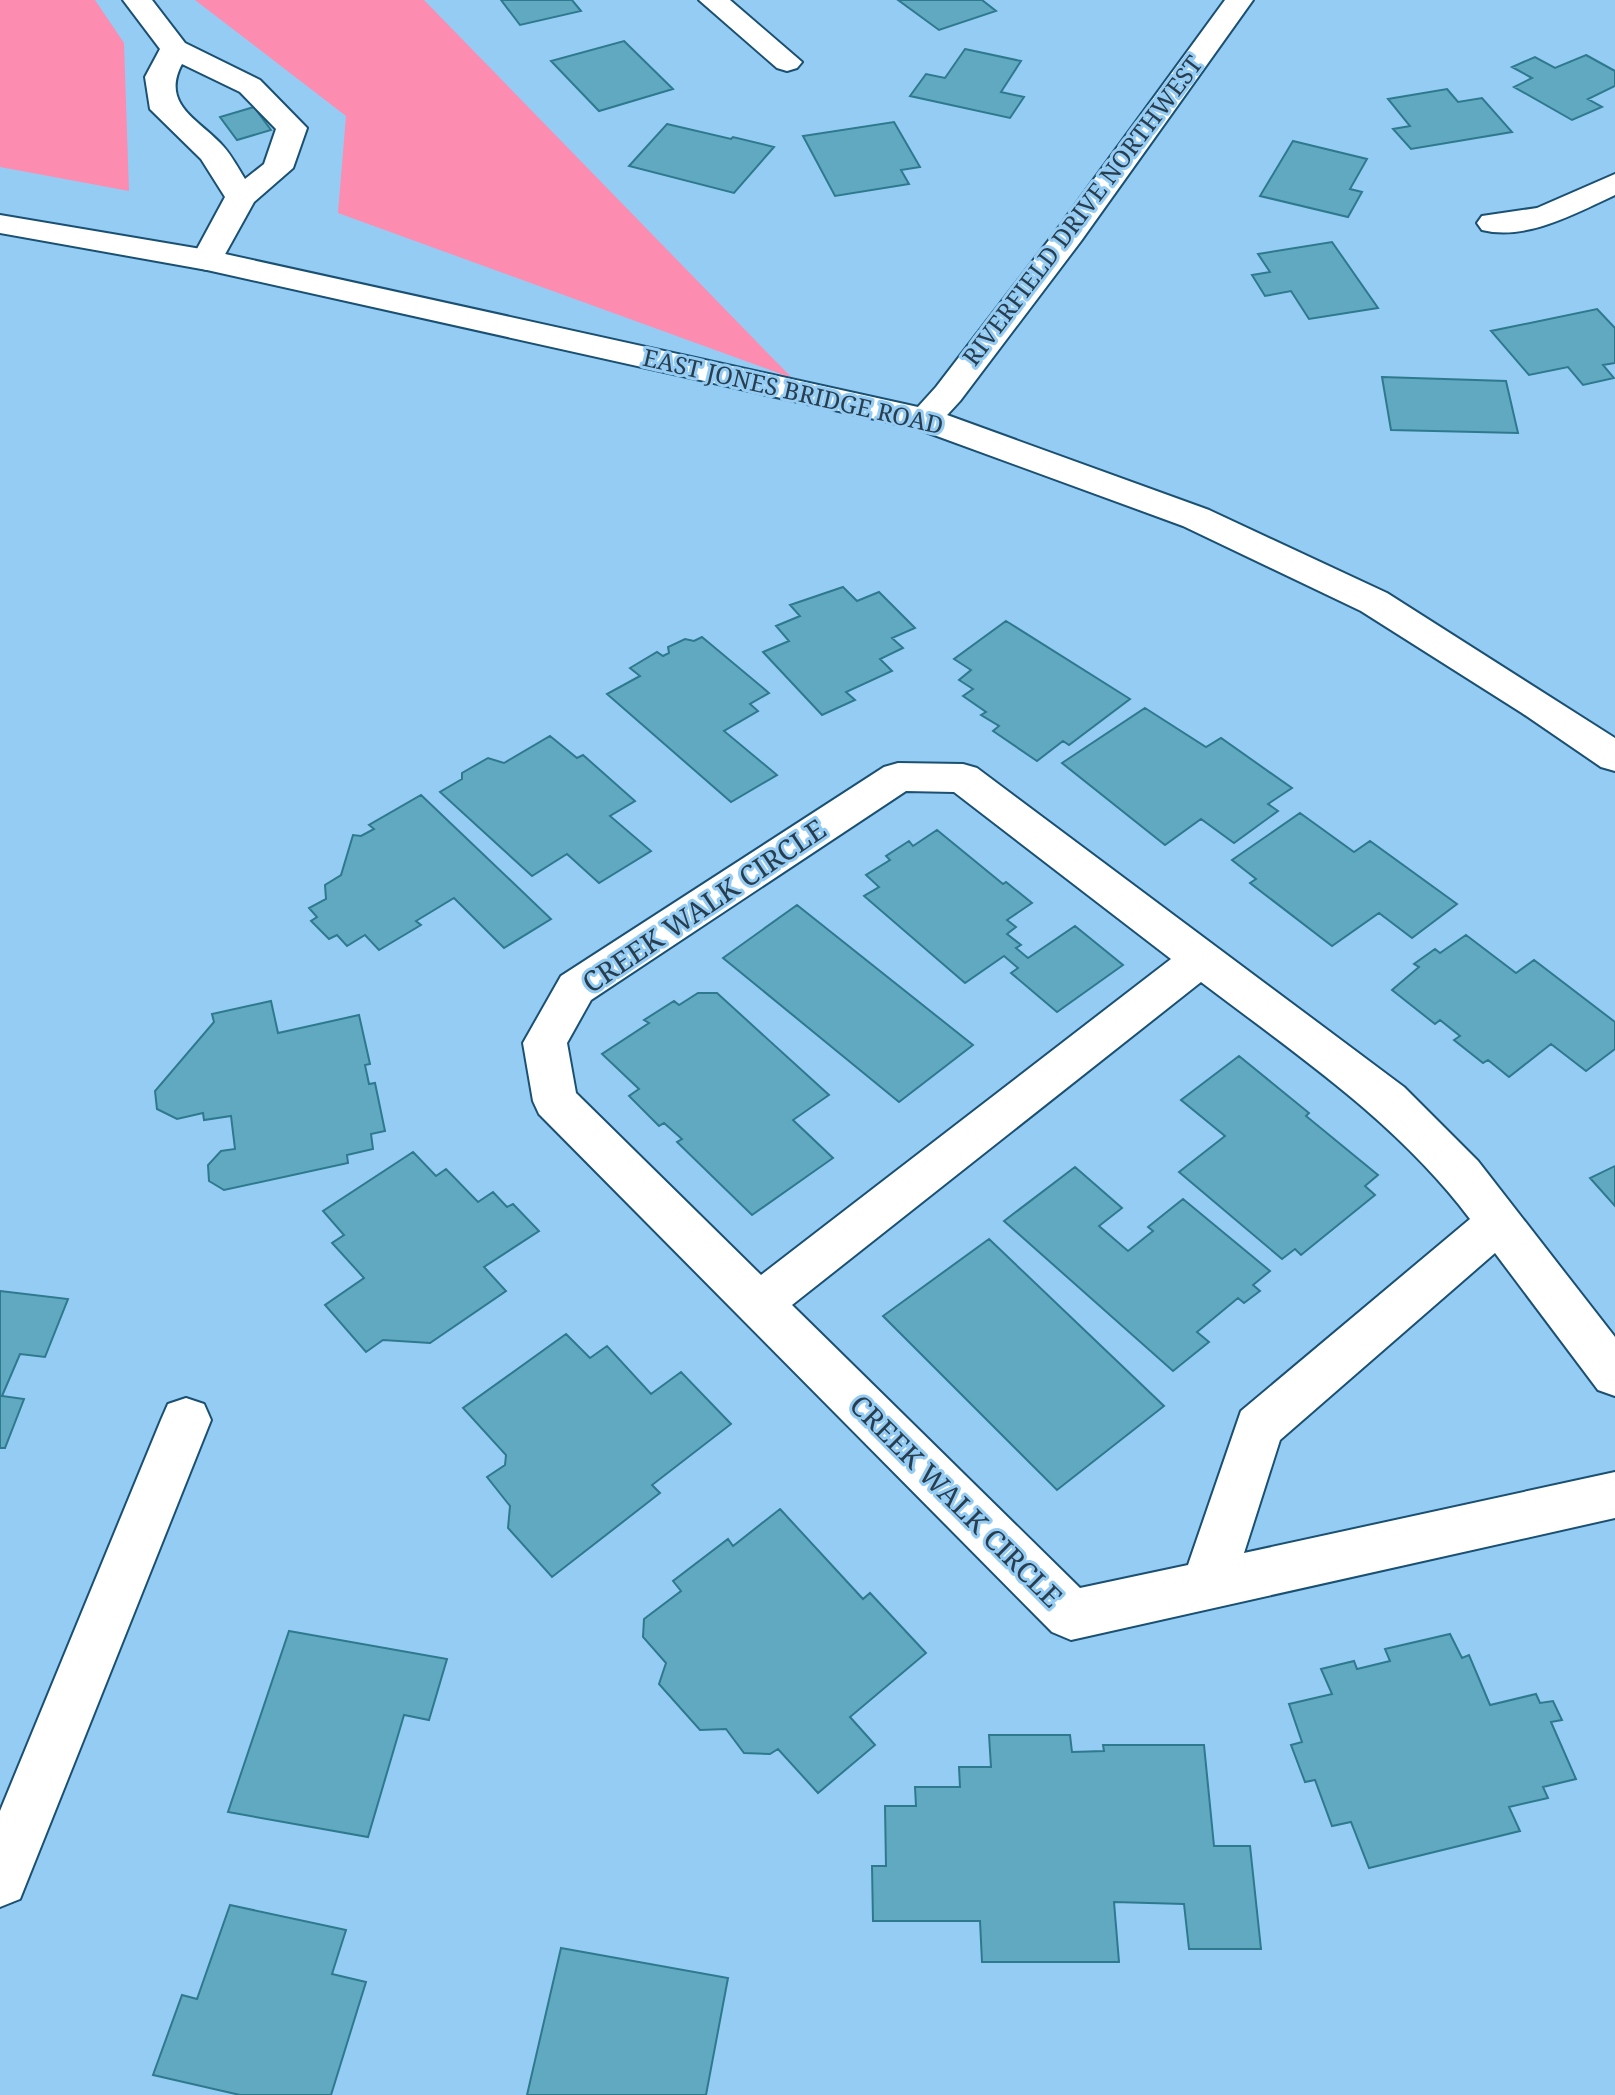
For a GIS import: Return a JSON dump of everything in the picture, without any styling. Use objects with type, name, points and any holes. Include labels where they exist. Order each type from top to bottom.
[{"type":"street","points":[[137,0],[175,49],[250,86],[292,128],[278,168],[241,197],[207,260]]},
{"type":"street","points":[[713,0],[787,62]]},
{"type":"street","name":"RIVERFIELD DRIVE NORTHWEST","points":[[924,419],[948,394],[1070,234],[1239,0]]},
{"type":"street","points":[[175,49],[160,77],[189,103],[213,153],[241,197]]},
{"type":"street","points":[[189,103],[250,86]]},
{"type":"street","points":[[1493,223],[1544,216],[1615,183]]},
{"type":"street","name":"EAST JONES BRIDGE ROAD","points":[[0,224],[207,260],[924,419],[1196,518],[1374,602],[1536,703],[1615,757]]},
{"type":"street","name":"CREEK WALK CIRCLE","points":[[1615,1375],[1462,1174],[1388,1100],[963,778],[898,777],[576,988],[545,1043],[555,1101],[1071,1615],[1615,1495]]},
{"type":"street","points":[[758,1304],[1202,958]]},
{"type":"street","points":[[1207,1586],[1259,1427],[1499,1222]]},
{"type":"street","points":[[0,1879],[186,1420]]},
{"type":"shaded area","points":[[0,0],[95,0],[124,43],[129,191],[0,167]]},
{"type":"shaded area","points":[[195,0],[424,0],[792,378],[338,213],[346,116]]},
{"type":"building","points":[[501,0],[572,0],[581,11],[520,25]]},
{"type":"building","points":[[898,0],[982,0],[996,11],[939,30]]},
{"type":"building","points":[[624,41],[673,89],[599,111],[551,61]]},
{"type":"building","points":[[965,49],[1021,61],[1001,92],[1024,97],[1010,118],[910,96],[926,74],[945,78]]},
{"type":"building","points":[[1586,55],[1615,71],[1615,86],[1588,99],[1602,107],[1572,120],[1514,87],[1532,78],[1512,67],[1535,57],[1555,68]]},
{"type":"building","points":[[1447,89],[1458,102],[1482,98],[1512,132],[1411,149],[1393,129],[1410,126],[1388,99]]},
{"type":"building","points":[[254,107],[271,130],[237,140],[220,117]]},
{"type":"building","points":[[894,122],[920,167],[901,170],[909,184],[835,196],[803,136]]},
{"type":"building","points":[[667,124],[774,147],[734,193],[629,166]]},
{"type":"building","points":[[1293,141],[1367,159],[1350,189],[1362,192],[1348,217],[1260,196]]},
{"type":"building","points":[[1332,242],[1378,308],[1309,319],[1291,291],[1265,296],[1252,275],[1270,272],[1258,254]]},
{"type":"building","points":[[1597,309],[1615,328],[1615,363],[1603,365],[1614,378],[1583,385],[1568,367],[1529,375],[1491,331]]},
{"type":"building","points":[[1382,377],[1506,381],[1518,433],[1391,430]]},
{"type":"building","points":[[843,587],[857,601],[879,592],[915,628],[892,638],[903,648],[880,659],[892,671],[846,692],[855,700],[822,715],[763,652],[789,641],[776,626],[800,616],[790,605]]},
{"type":"building","points":[[1006,621],[1130,699],[1069,745],[1063,741],[1037,761],[993,731],[999,726],[981,715],[986,712],[963,696],[973,689],[959,680],[971,670],[954,659]]},
{"type":"building","points":[[702,637],[769,693],[750,704],[758,711],[724,731],[777,775],[731,802],[607,694],[640,676],[630,668],[657,652],[663,656],[669,653],[668,647],[685,639],[694,641]]},
{"type":"building","points":[[1145,708],[1206,747],[1221,738],[1292,788],[1268,804],[1278,811],[1234,843],[1201,819],[1165,845],[1062,763]]},
{"type":"building","points":[[550,736],[577,758],[583,755],[635,801],[610,816],[651,851],[599,883],[567,854],[532,876],[440,792],[462,779],[462,773],[488,758],[504,763]]},
{"type":"building","points":[[421,795],[551,919],[504,948],[454,898],[416,921],[421,925],[379,950],[365,935],[347,946],[337,935],[329,939],[311,921],[317,917],[309,908],[326,899],[325,885],[341,875],[353,835],[361,836],[374,829],[369,825]]},
{"type":"building","points":[[1300,813],[1354,852],[1370,841],[1457,904],[1412,938],[1379,913],[1332,946],[1250,883],[1256,879],[1232,860]]},
{"type":"building","points":[[937,830],[1003,884],[1006,882],[1032,903],[1007,920],[1016,927],[1007,934],[1021,945],[1016,948],[1028,958],[1075,926],[1123,965],[1057,1012],[1011,973],[1018,968],[1004,956],[965,983],[864,896],[879,887],[866,875],[890,860],[886,856],[909,841],[913,846]]},
{"type":"building","points":[[797,905],[973,1045],[899,1102],[723,958]]},
{"type":"building","points":[[1466,935],[1516,973],[1534,960],[1615,1022],[1615,1049],[1586,1071],[1551,1044],[1509,1077],[1488,1060],[1483,1063],[1454,1040],[1460,1036],[1440,1020],[1435,1024],[1392,990],[1419,967],[1414,964],[1435,949],[1440,953]]},
{"type":"building","points":[[698,993],[717,993],[829,1095],[793,1120],[833,1158],[752,1215],[677,1142],[682,1139],[664,1123],[659,1126],[629,1096],[639,1089],[602,1054],[649,1023],[644,1020],[674,1001],[679,1005]]},
{"type":"building","points":[[271,1001],[278,1033],[359,1015],[370,1064],[365,1065],[369,1084],[375,1083],[385,1131],[371,1134],[373,1149],[347,1155],[348,1163],[224,1190],[209,1181],[208,1165],[221,1151],[235,1149],[231,1116],[204,1120],[203,1113],[177,1119],[157,1109],[155,1091],[214,1022],[212,1014]]},
{"type":"building","points":[[1239,1056],[1378,1175],[1365,1186],[1375,1195],[1301,1255],[1295,1249],[1282,1259],[1179,1172],[1225,1136],[1181,1100]]},
{"type":"building","points":[[413,1152],[436,1176],[446,1169],[478,1202],[493,1192],[507,1207],[513,1204],[539,1231],[484,1267],[506,1291],[430,1343],[383,1340],[366,1352],[325,1305],[364,1278],[332,1243],[344,1235],[323,1211]]},
{"type":"building","points":[[1615,1166],[1615,1206],[1590,1178]]},
{"type":"building","points":[[1075,1167],[1122,1208],[1099,1226],[1128,1251],[1153,1231],[1148,1227],[1183,1199],[1270,1271],[1253,1285],[1260,1291],[1244,1303],[1238,1298],[1197,1332],[1209,1342],[1173,1371],[1004,1221]]},
{"type":"building","points":[[989,1239],[1164,1406],[1057,1490],[883,1316]]},
{"type":"building","points":[[0,1291],[68,1299],[45,1357],[20,1354],[2,1396],[24,1399],[5,1448],[0,1448]]},
{"type":"building","points":[[566,1334],[590,1358],[607,1346],[651,1394],[681,1372],[731,1424],[652,1485],[660,1493],[552,1577],[508,1528],[510,1506],[487,1477],[505,1465],[506,1455],[463,1408]]},
{"type":"building","points":[[780,1509],[863,1599],[870,1593],[926,1653],[850,1717],[875,1745],[818,1793],[778,1749],[770,1754],[744,1753],[726,1729],[700,1730],[659,1684],[666,1663],[643,1637],[644,1619],[681,1591],[673,1581],[728,1539],[733,1546]]},
{"type":"building","points":[[289,1631],[447,1659],[429,1720],[404,1715],[368,1837],[228,1812]]},
{"type":"building","points":[[1450,1634],[1462,1658],[1469,1655],[1490,1705],[1536,1694],[1540,1703],[1553,1701],[1562,1720],[1551,1722],[1576,1779],[1543,1787],[1548,1798],[1509,1807],[1520,1831],[1369,1868],[1351,1822],[1332,1826],[1315,1780],[1305,1782],[1291,1745],[1302,1742],[1289,1704],[1332,1694],[1321,1669],[1354,1661],[1357,1669],[1390,1661],[1385,1649]]},
{"type":"building","points":[[989,1735],[1070,1735],[1072,1752],[1104,1751],[1103,1745],[1204,1745],[1214,1846],[1250,1846],[1261,1949],[1189,1949],[1184,1904],[1114,1902],[1119,1962],[982,1962],[980,1921],[873,1921],[872,1866],[886,1866],[885,1806],[916,1806],[915,1787],[960,1787],[959,1767],[991,1767]]},
{"type":"building","points":[[230,1905],[346,1930],[332,1974],[366,1982],[331,2095],[240,2095],[153,2075],[182,1995],[197,1999]]},
{"type":"building","points":[[561,1948],[728,1978],[706,2095],[527,2095]]}]
